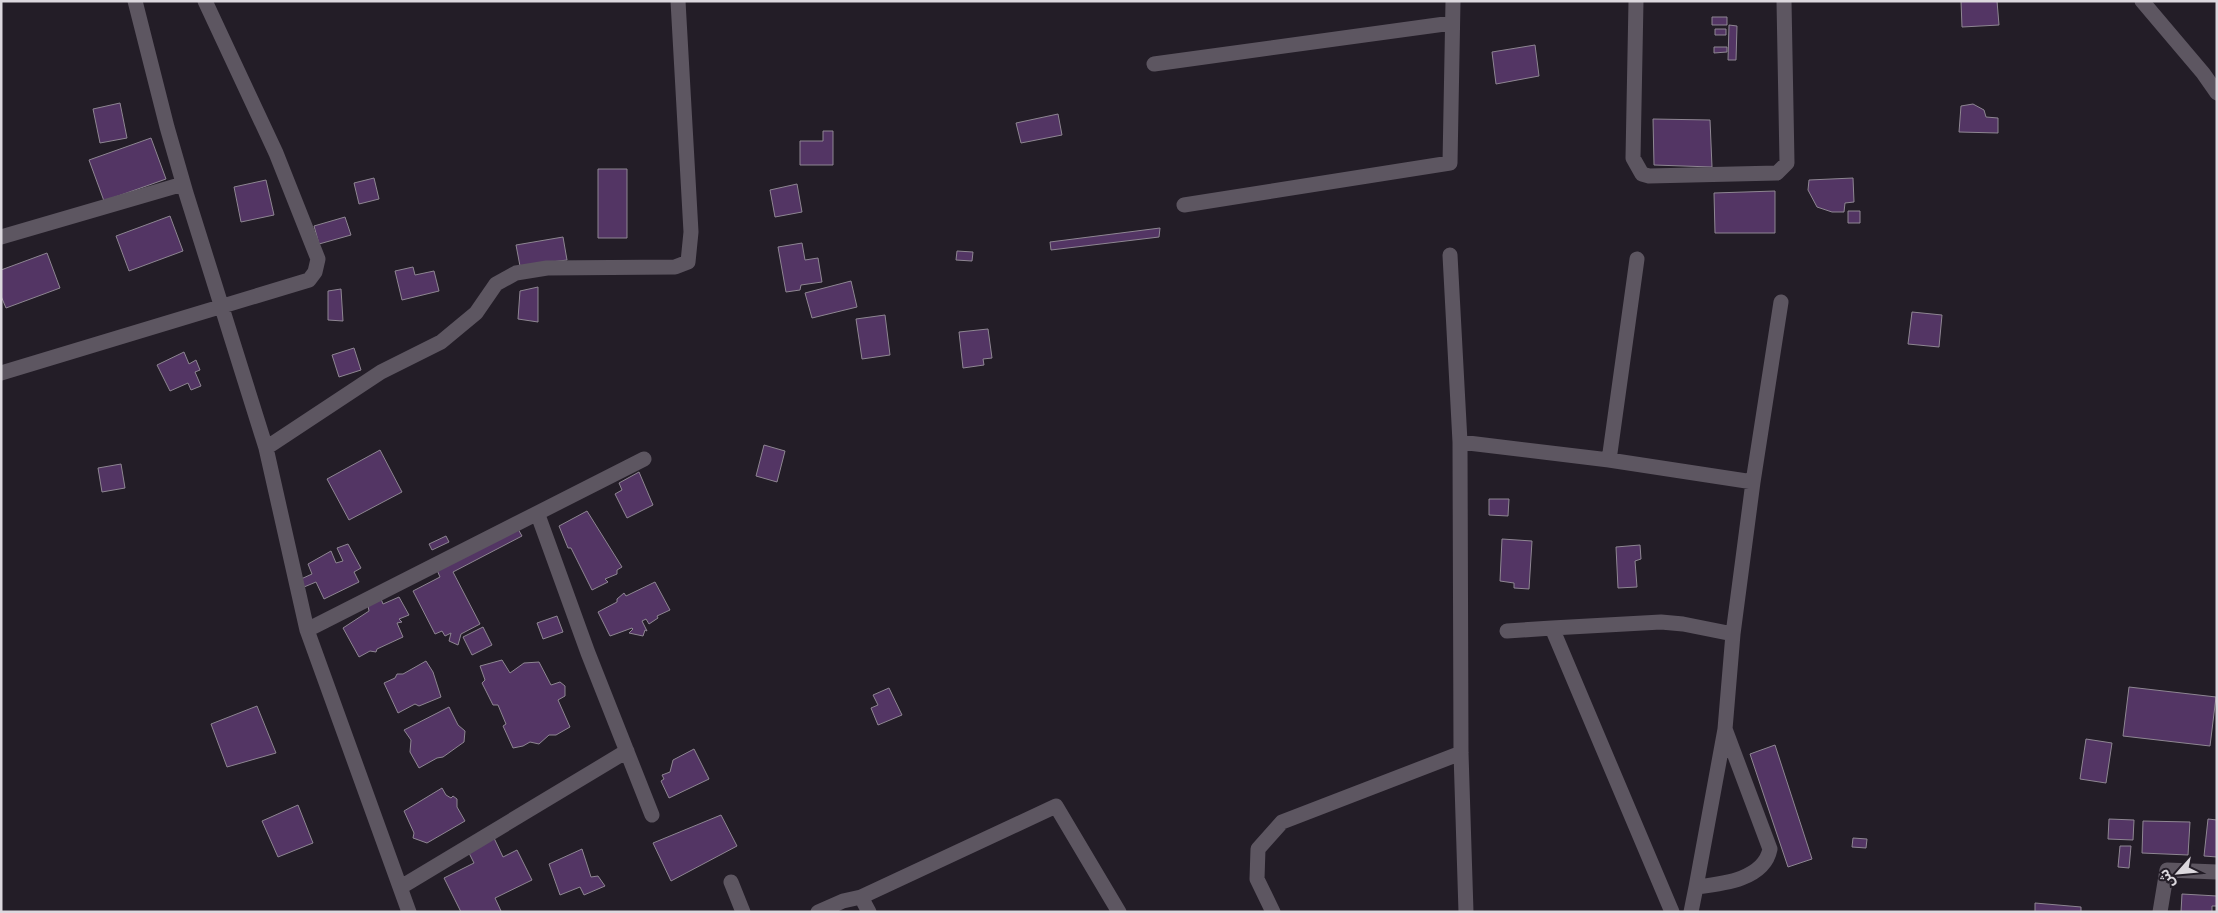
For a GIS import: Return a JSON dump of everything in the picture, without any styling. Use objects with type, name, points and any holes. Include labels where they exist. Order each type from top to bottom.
[{"type":"street","points":[[136,1],[166,127],[266,448],[306,630],[409,912]]},
{"type":"street","points":[[1,373],[220,305],[243,301],[308,280],[315,272],[318,259],[276,153],[206,1]]},
{"type":"street","points":[[266,448],[380,372],[441,342],[476,312],[496,284],[516,273],[547,268],[675,267],[688,262],[691,232],[678,1]]},
{"type":"street","points":[[1184,205],[1450,163],[1453,1]]},
{"type":"street","points":[[1636,1],[1633,158],[1642,174],[1649,176],[1777,173],[1783,169],[1787,163],[1784,1]]},
{"type":"street","points":[[2142,1],[2203,73],[2217,93]]},
{"type":"street","points":[[1154,64],[1452,23]]},
{"type":"street","points":[[1,237],[183,184]]},
{"type":"street","points":[[1450,255],[1460,442],[1461,753],[1466,912]]},
{"type":"street","points":[[1609,460],[1637,259]]},
{"type":"street","points":[[1691,912],[1725,729],[1733,634],[1753,482],[1781,302]]},
{"type":"street","points":[[1460,442],[1609,460],[1753,482]]},
{"type":"street","points":[[306,630],[644,459]]},
{"type":"street","points":[[538,514],[588,653],[652,815]]},
{"type":"street","points":[[1507,631],[1661,622],[1683,624],[1733,634]]},
{"type":"street","points":[[1552,628],[1672,912]]},
{"type":"street","points":[[1696,888],[1720,884],[1751,874],[1768,859],[1770,849],[1725,729]]},
{"type":"street","points":[[401,887],[627,751]]},
{"type":"street","points":[[1272,912],[1257,879],[1258,849],[1282,822],[1461,753]]},
{"type":"street","points":[[818,912],[843,901],[861,897],[1056,806],[1119,912]]},
{"type":"street","points":[[2160,912],[2167,870],[2217,872]]},
{"type":"street","points":[[732,882],[743,912]]},
{"type":"street","points":[[861,897],[869,912]]},
{"type":"building","points":[[1961,1],[1997,1],[1999,25],[1962,27]]},
{"type":"building","points":[[1712,17],[1727,17],[1727,25],[1712,25]]},
{"type":"building","points":[[1729,25],[1737,26],[1736,60],[1728,60]]},
{"type":"building","points":[[1715,29],[1726,29],[1726,35],[1715,35]]},
{"type":"building","points":[[1535,45],[1539,76],[1496,84],[1492,52]]},
{"type":"building","points":[[1714,47],[1727,47],[1727,52],[1714,53]]},
{"type":"building","points":[[120,103],[127,138],[100,143],[93,109]]},
{"type":"building","points":[[1973,104],[1984,110],[1986,117],[1998,118],[1998,133],[1959,132],[1961,106]]},
{"type":"building","points":[[1058,114],[1062,135],[1021,143],[1016,123]]},
{"type":"building","points":[[1653,119],[1710,120],[1712,167],[1654,165]]},
{"type":"building","points":[[823,131],[833,131],[833,165],[800,165],[800,141],[823,141]]},
{"type":"building","points":[[151,138],[166,179],[104,201],[89,160]]},
{"type":"building","points":[[598,169],[627,169],[627,238],[598,238]]},
{"type":"building","points":[[374,178],[379,199],[359,204],[354,183]]},
{"type":"building","points":[[1853,178],[1854,202],[1845,203],[1844,212],[1832,212],[1817,207],[1808,190],[1809,180]]},
{"type":"building","points":[[266,180],[274,215],[241,222],[234,187]]},
{"type":"building","points":[[797,184],[802,212],[775,217],[770,190]]},
{"type":"building","points":[[1775,191],[1775,233],[1715,233],[1714,193]]},
{"type":"building","points":[[1848,211],[1860,211],[1860,223],[1848,223]]},
{"type":"building","points":[[170,216],[183,251],[129,271],[116,236]]},
{"type":"building","points":[[345,217],[351,235],[319,244],[314,226]]},
{"type":"building","points":[[1160,228],[1159,237],[1051,250],[1050,242]]},
{"type":"building","points":[[563,237],[567,260],[520,266],[516,245]]},
{"type":"building","points":[[802,243],[805,260],[818,258],[822,282],[801,285],[800,290],[786,292],[778,247]]},
{"type":"building","points":[[957,251],[973,252],[972,261],[956,260]]},
{"type":"building","points":[[47,253],[60,288],[6,308],[1,296],[1,270]]},
{"type":"building","points":[[413,267],[415,275],[434,271],[439,291],[402,300],[395,271]]},
{"type":"building","points":[[851,281],[857,307],[812,318],[805,293]]},
{"type":"building","points":[[538,287],[538,322],[518,319],[520,291]]},
{"type":"building","points":[[341,289],[343,321],[328,320],[328,291]]},
{"type":"building","points":[[1912,312],[1942,315],[1939,347],[1908,344]]},
{"type":"building","points":[[885,315],[890,355],[862,359],[856,319]]},
{"type":"building","points":[[988,329],[992,358],[983,359],[984,365],[963,368],[959,332]]},
{"type":"building","points":[[354,348],[361,370],[339,377],[332,355]]},
{"type":"building","points":[[184,352],[189,364],[196,360],[200,370],[195,372],[201,386],[191,390],[188,383],[170,391],[157,365]]},
{"type":"building","points":[[764,445],[785,451],[777,482],[756,476]]},
{"type":"building","points":[[380,450],[402,492],[349,520],[327,479]]},
{"type":"building","points":[[121,464],[125,488],[102,492],[98,468]]},
{"type":"building","points":[[639,472],[653,505],[627,518],[615,494],[622,490],[619,483]]},
{"type":"building","points":[[1489,499],[1509,499],[1508,516],[1489,515]]},
{"type":"building","points":[[587,511],[622,567],[617,570],[617,574],[605,579],[608,582],[592,590],[571,548],[568,548],[559,526]]},
{"type":"building","points":[[518,529],[522,536],[453,572],[480,624],[461,634],[458,645],[449,641],[451,633],[445,636],[442,631],[435,634],[413,591],[440,577],[437,570]]},
{"type":"building","points":[[446,536],[449,542],[432,550],[429,544]]},
{"type":"building","points":[[1502,539],[1532,541],[1529,589],[1514,588],[1514,583],[1500,581]]},
{"type":"building","points":[[348,544],[361,568],[354,572],[359,582],[324,599],[316,582],[304,587],[301,579],[312,574],[308,564],[331,551],[336,563],[343,561],[337,548]]},
{"type":"building","points":[[1640,545],[1641,559],[1635,561],[1637,587],[1618,588],[1616,547]]},
{"type":"building","points":[[655,582],[670,610],[657,616],[658,618],[649,624],[646,619],[642,621],[647,631],[645,630],[643,636],[629,633],[632,628],[610,636],[598,612],[617,602],[617,599],[624,593],[626,596]]},
{"type":"building","points":[[399,597],[409,615],[399,619],[402,622],[397,623],[403,637],[377,649],[376,652],[370,651],[359,657],[343,628],[369,611],[368,606],[381,599],[383,604]]},
{"type":"building","points":[[557,616],[563,632],[543,639],[537,623]]},
{"type":"building","points":[[483,627],[492,645],[472,655],[463,637]]},
{"type":"building","points":[[502,660],[510,673],[524,663],[539,662],[551,685],[560,682],[565,686],[565,696],[558,700],[570,727],[556,735],[549,735],[539,744],[530,742],[513,748],[503,726],[506,724],[498,705],[493,705],[482,683],[485,680],[480,666]]},
{"type":"building","points":[[426,661],[433,672],[441,697],[419,706],[415,704],[398,713],[384,683],[395,678],[397,674],[403,674]]},
{"type":"building","points":[[2129,687],[2216,697],[2210,746],[2123,736]]},
{"type":"building","points":[[889,688],[902,715],[878,725],[871,708],[878,705],[873,695]]},
{"type":"building","points":[[257,706],[276,753],[227,767],[211,724]]},
{"type":"building","points":[[449,707],[458,725],[465,731],[464,742],[443,757],[437,758],[419,768],[410,752],[411,740],[404,730]]},
{"type":"building","points":[[2086,739],[2112,743],[2106,783],[2080,779]]},
{"type":"building","points":[[1775,745],[1812,859],[1788,867],[1750,754]]},
{"type":"building","points":[[694,749],[709,779],[669,798],[661,781],[664,779],[662,775],[670,772],[673,760]]},
{"type":"building","points":[[442,788],[446,795],[457,799],[457,807],[465,821],[427,843],[413,838],[414,833],[404,811]]},
{"type":"building","points":[[298,805],[313,843],[278,857],[262,821]]},
{"type":"building","points":[[721,815],[737,846],[671,881],[653,843]]},
{"type":"building","points":[[2109,819],[2134,820],[2133,840],[2108,839]]},
{"type":"building","points":[[2208,819],[2217,820],[2217,857],[2204,856]]},
{"type":"building","points":[[2143,821],[2190,822],[2188,855],[2142,853]]},
{"type":"building","points":[[494,838],[503,857],[517,850],[532,880],[495,898],[501,911],[499,912],[461,912],[444,878],[474,863],[468,851]]},
{"type":"building","points":[[1853,838],[1867,839],[1866,848],[1852,847]]},
{"type":"building","points":[[2120,846],[2131,846],[2129,868],[2118,867]]},
{"type":"building","points":[[582,849],[591,877],[598,876],[605,886],[584,895],[580,887],[560,895],[549,864]]},
{"type":"building","points":[[2182,894],[2217,896],[2217,906],[2212,906],[2212,912],[2181,912]]},
{"type":"building","points":[[2035,903],[2081,907],[2081,912],[2035,912]]}]
